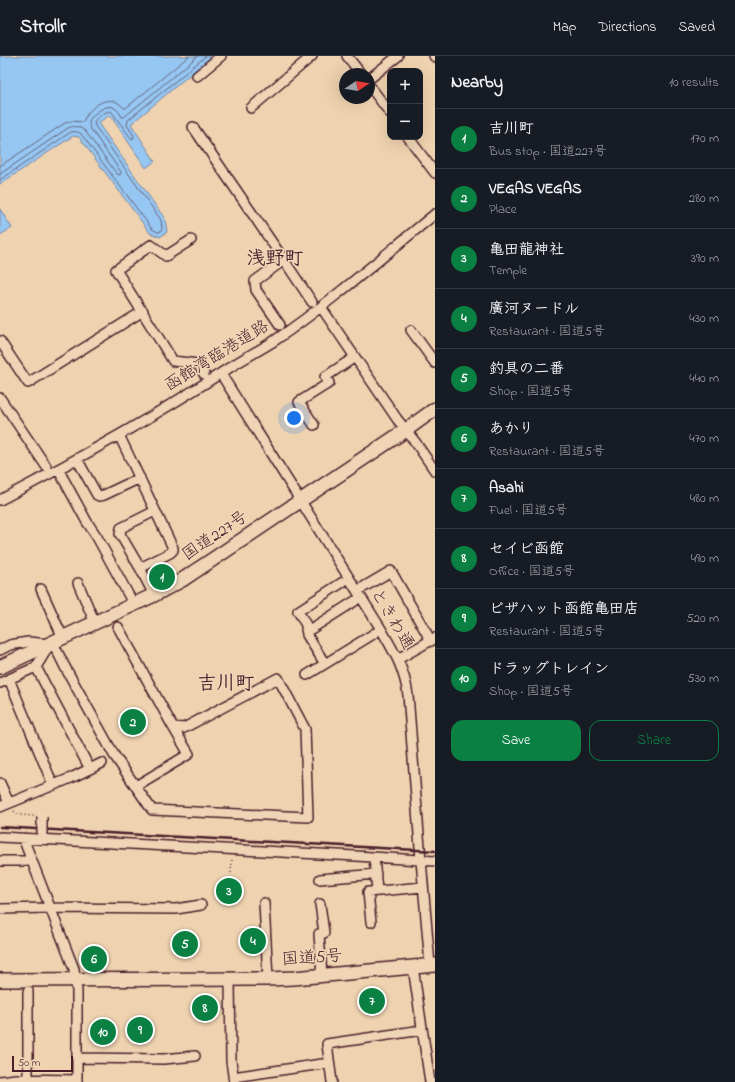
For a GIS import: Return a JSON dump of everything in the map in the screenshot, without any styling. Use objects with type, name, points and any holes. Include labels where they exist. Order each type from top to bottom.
[{"type":"highway","name":"国道227号","points":[[0,667],[134,605],[182,580],[435,409]]},
{"type":"highway","name":"国道5号","points":[[0,980],[268,979],[432,965]]},
{"type":"street","points":[[197,76],[221,56]]},
{"type":"street","points":[[251,108],[312,56]]},
{"type":"street","points":[[347,56],[356,68]]},
{"type":"street","points":[[375,74],[398,56]]},
{"type":"street","points":[[375,93],[387,109]]},
{"type":"street","points":[[193,127],[312,302]]},
{"type":"street","points":[[410,140],[435,173]]},
{"type":"street","name":"函館湾臨港道路","points":[[0,500],[119,435],[274,341],[321,307],[435,214]]},
{"type":"street","points":[[191,240],[166,256],[151,245],[116,270],[173,361],[198,364],[204,374]]},
{"type":"street","points":[[280,325],[256,290],[255,281],[284,260]]},
{"type":"street","points":[[321,307],[435,471]]},
{"type":"street","points":[[0,341],[28,383],[143,311]]},
{"type":"street","points":[[411,330],[435,363]]},
{"type":"street","points":[[314,425],[299,402],[329,382],[325,377],[355,357]]},
{"type":"street","name":"ときわ通","points":[[221,374],[381,629],[398,659],[405,677],[408,695],[423,887],[432,965]]},
{"type":"street","points":[[0,398],[46,466]]},
{"type":"street","points":[[119,435],[173,548],[170,553],[140,568]]},
{"type":"street","points":[[77,459],[97,495],[99,496],[140,478]]},
{"type":"street","points":[[58,469],[134,605]]},
{"type":"street","points":[[154,595],[120,534],[120,529],[155,512]]},
{"type":"street","points":[[357,591],[390,571],[433,640],[398,659]]},
{"type":"street","points":[[325,664],[306,635],[306,625],[298,611],[343,582]]},
{"type":"street","points":[[78,583],[95,623]]},
{"type":"street","points":[[41,589],[55,641],[64,667],[114,754],[152,810],[308,817],[305,729],[278,678],[184,728],[174,727]]},
{"type":"street","points":[[306,630],[311,629],[355,601]]},
{"type":"street","points":[[118,627],[189,754],[136,786]]},
{"type":"street","points":[[307,676],[375,633]]},
{"type":"street","points":[[0,650],[10,645],[28,642],[55,641]]},
{"type":"street","points":[[53,785],[4,681],[36,667],[55,641]]},
{"type":"street","points":[[36,667],[90,769]]},
{"type":"street","points":[[0,783],[4,805],[102,763]]},
{"type":"street","points":[[42,817],[42,834]]},
{"type":"street","points":[[0,838],[23,838],[435,861]]},
{"type":"street","points":[[0,1081],[28,1079],[77,1081],[77,991],[74,969],[23,838]]},
{"type":"street","points":[[374,857],[377,891]]},
{"type":"street","points":[[0,861],[31,861]]},
{"type":"street","points":[[320,879],[376,874]]},
{"type":"street","points":[[371,922],[368,892],[423,887]]},
{"type":"street","points":[[264,904],[268,979]]},
{"type":"street","points":[[320,904],[324,933],[319,934],[322,975]]},
{"type":"street","points":[[0,909],[176,909],[201,905]]},
{"type":"street","points":[[413,967],[430,1082]]},
{"type":"street","points":[[230,979],[231,1061],[234,1079],[330,1063]]},
{"type":"street","points":[[28,991],[28,1079]]},
{"type":"street","points":[[332,1082],[327,1044],[422,1030]]},
{"type":"street","points":[[77,1058],[164,1059],[195,1056]]},
{"type":"path","points":[[4,805],[19,815],[24,816]]},
{"type":"path","points":[[231,873],[232,850]]},
{"type":"water","points":[[0,56],[212,56],[131,124],[155,161],[146,168],[110,115],[98,123],[165,219],[167,232],[160,237],[150,233],[79,137],[73,136],[0,184]]},
{"type":"water","points":[[0,209],[12,228],[0,235]]},
{"type":"railway","points":[[0,827],[435,851]]},
{"type":"place","name":"吉川町","points":[[162,577]]},
{"type":"place","name":"VEGAS VEGAS","points":[[133,722]]},
{"type":"place","name":"亀田龍神社","points":[[229,891]]},
{"type":"place","name":"廣河ヌードル","points":[[253,941]]},
{"type":"place","name":"釣具の二番","points":[[185,944]]},
{"type":"place","name":"あかり","points":[[94,959]]},
{"type":"place","name":"Asahi","points":[[372,1001]]},
{"type":"place","name":"セイビ函館","points":[[205,1008]]},
{"type":"place","name":"ピザハット函館亀田店","points":[[140,1030]]},
{"type":"place","name":"ドラッグトレイン","points":[[103,1032]]},
{"type":"district","name":"浅野町","points":[[275,259]]},
{"type":"district","name":"吉川町","points":[[226,684]]}]
